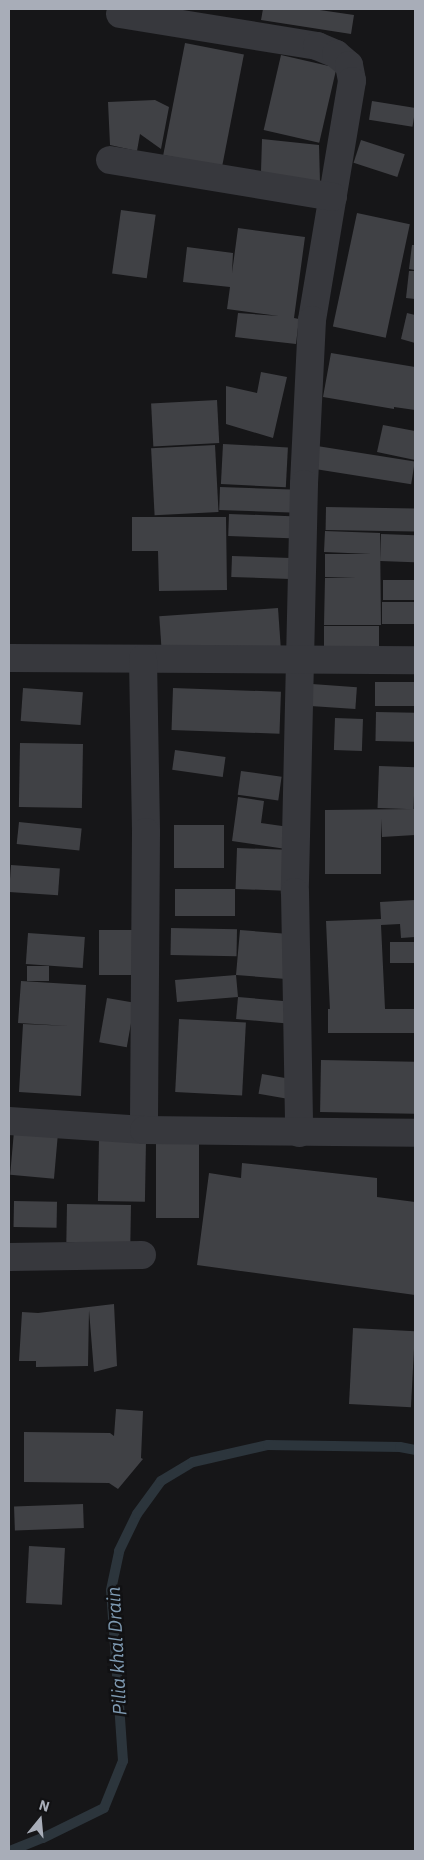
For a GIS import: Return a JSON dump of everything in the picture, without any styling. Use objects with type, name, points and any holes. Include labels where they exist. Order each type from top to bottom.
[{"type":"street","points":[[120,14],[317,46],[336,54],[349,65],[352,81],[312,320],[304,484],[295,892],[299,1133]]},
{"type":"street","points":[[110,160],[333,197]]},
{"type":"street","points":[[9,658],[415,660]]},
{"type":"street","points":[[143,659],[146,832],[144,1130]]},
{"type":"street","points":[[9,1121],[144,1130],[415,1133]]},
{"type":"street","points":[[9,1257],[142,1255]]},
{"type":"building","points":[[263,9],[313,9],[354,15],[351,34],[261,20]]},
{"type":"building","points":[[185,43],[244,54],[222,166],[163,155]]},
{"type":"building","points":[[281,55],[337,68],[319,143],[264,130]]},
{"type":"building","points":[[155,100],[169,107],[161,149],[140,134],[137,151],[110,145],[108,102]]},
{"type":"building","points":[[372,101],[415,108],[412,127],[369,120]]},
{"type":"building","points":[[262,139],[319,145],[320,183],[261,172]]},
{"type":"building","points":[[361,140],[405,154],[397,177],[354,163]]},
{"type":"building","points":[[121,210],[156,215],[147,278],[112,273]]},
{"type":"building","points":[[357,213],[410,224],[386,338],[333,326]]},
{"type":"building","points":[[238,228],[305,237],[294,318],[299,319],[296,344],[235,337],[238,313],[279,316],[227,309],[230,287],[183,282],[187,247],[233,253],[232,273]]},
{"type":"building","points":[[412,245],[415,245],[415,270],[409,269]]},
{"type":"building","points":[[409,271],[415,271],[415,299],[406,298]]},
{"type":"building","points":[[407,313],[415,315],[415,343],[401,339]]},
{"type":"building","points":[[331,353],[415,367],[415,410],[394,407],[394,409],[323,397]]},
{"type":"building","points":[[261,372],[287,377],[273,438],[226,424],[226,386],[257,393]]},
{"type":"building","points":[[217,400],[219,443],[153,446],[151,403]]},
{"type":"building","points":[[383,425],[415,431],[415,460],[377,452]]},
{"type":"building","points":[[223,444],[288,447],[286,487],[221,484]]},
{"type":"building","points":[[215,445],[219,512],[155,515],[151,448]]},
{"type":"building","points":[[317,446],[415,461],[411,484],[313,469]]},
{"type":"building","points":[[220,487],[291,489],[290,512],[219,510]]},
{"type":"building","points":[[326,507],[415,509],[415,532],[326,530]]},
{"type":"building","points":[[229,514],[291,516],[290,538],[228,536]]},
{"type":"building","points":[[132,517],[226,517],[227,590],[159,591],[158,551],[132,551]]},
{"type":"building","points":[[325,531],[380,533],[381,625],[324,625],[325,578],[356,577],[325,577],[325,554],[371,554],[324,552]]},
{"type":"building","points":[[381,534],[415,535],[414,562],[380,561]]},
{"type":"building","points":[[232,556],[298,558],[297,579],[231,577]]},
{"type":"building","points":[[383,580],[415,580],[415,600],[383,600]]},
{"type":"building","points":[[382,602],[415,602],[415,624],[382,624]]},
{"type":"building","points":[[278,608],[281,655],[163,663],[159,616]]},
{"type":"building","points":[[324,626],[379,626],[379,659],[324,659]]},
{"type":"building","points":[[375,682],[415,682],[415,706],[375,706]]},
{"type":"building","points":[[312,684],[357,687],[355,709],[310,706]]},
{"type":"building","points":[[23,688],[83,692],[81,725],[21,721]]},
{"type":"building","points":[[173,688],[281,692],[279,734],[172,730]]},
{"type":"building","points":[[376,712],[415,713],[414,742],[375,741]]},
{"type":"building","points":[[335,718],[363,719],[362,751],[334,750]]},
{"type":"building","points":[[20,743],[83,744],[82,808],[19,807]]},
{"type":"building","points":[[175,750],[226,757],[223,777],[172,770]]},
{"type":"building","points":[[379,766],[415,767],[414,809],[378,808]]},
{"type":"building","points":[[241,771],[282,777],[278,800],[238,795]]},
{"type":"building","points":[[238,797],[264,801],[261,823],[289,827],[286,849],[232,841]]},
{"type":"building","points":[[415,809],[415,835],[382,837],[381,819],[381,874],[325,874],[325,810]]},
{"type":"building","points":[[19,822],[82,829],[79,850],[17,844]]},
{"type":"building","points":[[174,825],[224,825],[224,868],[174,868]]},
{"type":"building","points":[[237,848],[286,850],[285,891],[236,889]]},
{"type":"building","points":[[11,865],[60,868],[58,895],[9,892]]},
{"type":"building","points":[[175,889],[235,889],[235,916],[175,916]]},
{"type":"building","points":[[415,900],[415,937],[401,938],[400,924],[381,925],[385,1009],[330,1011],[326,921],[381,919],[380,902]]},
{"type":"building","points":[[171,928],[237,929],[237,956],[171,955]]},
{"type":"building","points":[[99,930],[136,930],[136,975],[99,975]]},
{"type":"building","points":[[240,930],[289,934],[286,979],[236,975]]},
{"type":"building","points":[[28,933],[85,937],[83,968],[26,964]]},
{"type":"building","points":[[390,942],[415,942],[415,963],[390,963]]},
{"type":"building","points":[[27,966],[49,966],[49,981],[27,981]]},
{"type":"building","points":[[236,975],[238,997],[177,1002],[175,980]]},
{"type":"building","points":[[21,981],[86,985],[81,1096],[19,1092],[23,1024],[69,1026],[18,1023]]},
{"type":"building","points":[[238,997],[295,1002],[293,1024],[236,1019]]},
{"type":"building","points":[[107,998],[135,1003],[127,1047],[99,1042]]},
{"type":"building","points":[[328,1009],[415,1009],[415,1033],[328,1033]]},
{"type":"building","points":[[179,1019],[246,1023],[242,1095],[175,1092]]},
{"type":"building","points":[[321,1060],[415,1062],[414,1114],[320,1112]]},
{"type":"building","points":[[262,1074],[296,1080],[293,1100],[259,1094]]},
{"type":"building","points":[[14,1131],[58,1135],[54,1179],[10,1175]]},
{"type":"building","points":[[99,1139],[146,1140],[145,1202],[98,1201]]},
{"type":"building","points":[[156,1142],[199,1142],[199,1218],[156,1218]]},
{"type":"building","points":[[242,1163],[377,1178],[377,1197],[415,1202],[415,1295],[197,1265],[209,1173],[241,1178]]},
{"type":"building","points":[[14,1201],[57,1202],[57,1228],[14,1227]]},
{"type":"building","points":[[67,1204],[131,1205],[130,1243],[66,1242]]},
{"type":"building","points":[[114,1304],[117,1366],[94,1372],[89,1310],[88,1366],[36,1367],[36,1361],[19,1361],[22,1312],[38,1313]]},
{"type":"building","points":[[353,1328],[415,1331],[411,1407],[349,1404]]},
{"type":"building","points":[[116,1409],[143,1411],[141,1458],[143,1459],[118,1489],[109,1483],[24,1482],[24,1432],[110,1433],[114,1436]]},
{"type":"building","points":[[83,1504],[84,1528],[15,1530],[14,1506]]},
{"type":"building","points":[[29,1546],[65,1548],[62,1605],[26,1603]]},
{"type":"waterway","name":"Pilia khal Drain","points":[[10,1851],[43,1838],[104,1808],[123,1761],[111,1590],[119,1551],[137,1514],[161,1481],[193,1462],[268,1445],[400,1447],[415,1450]]}]
